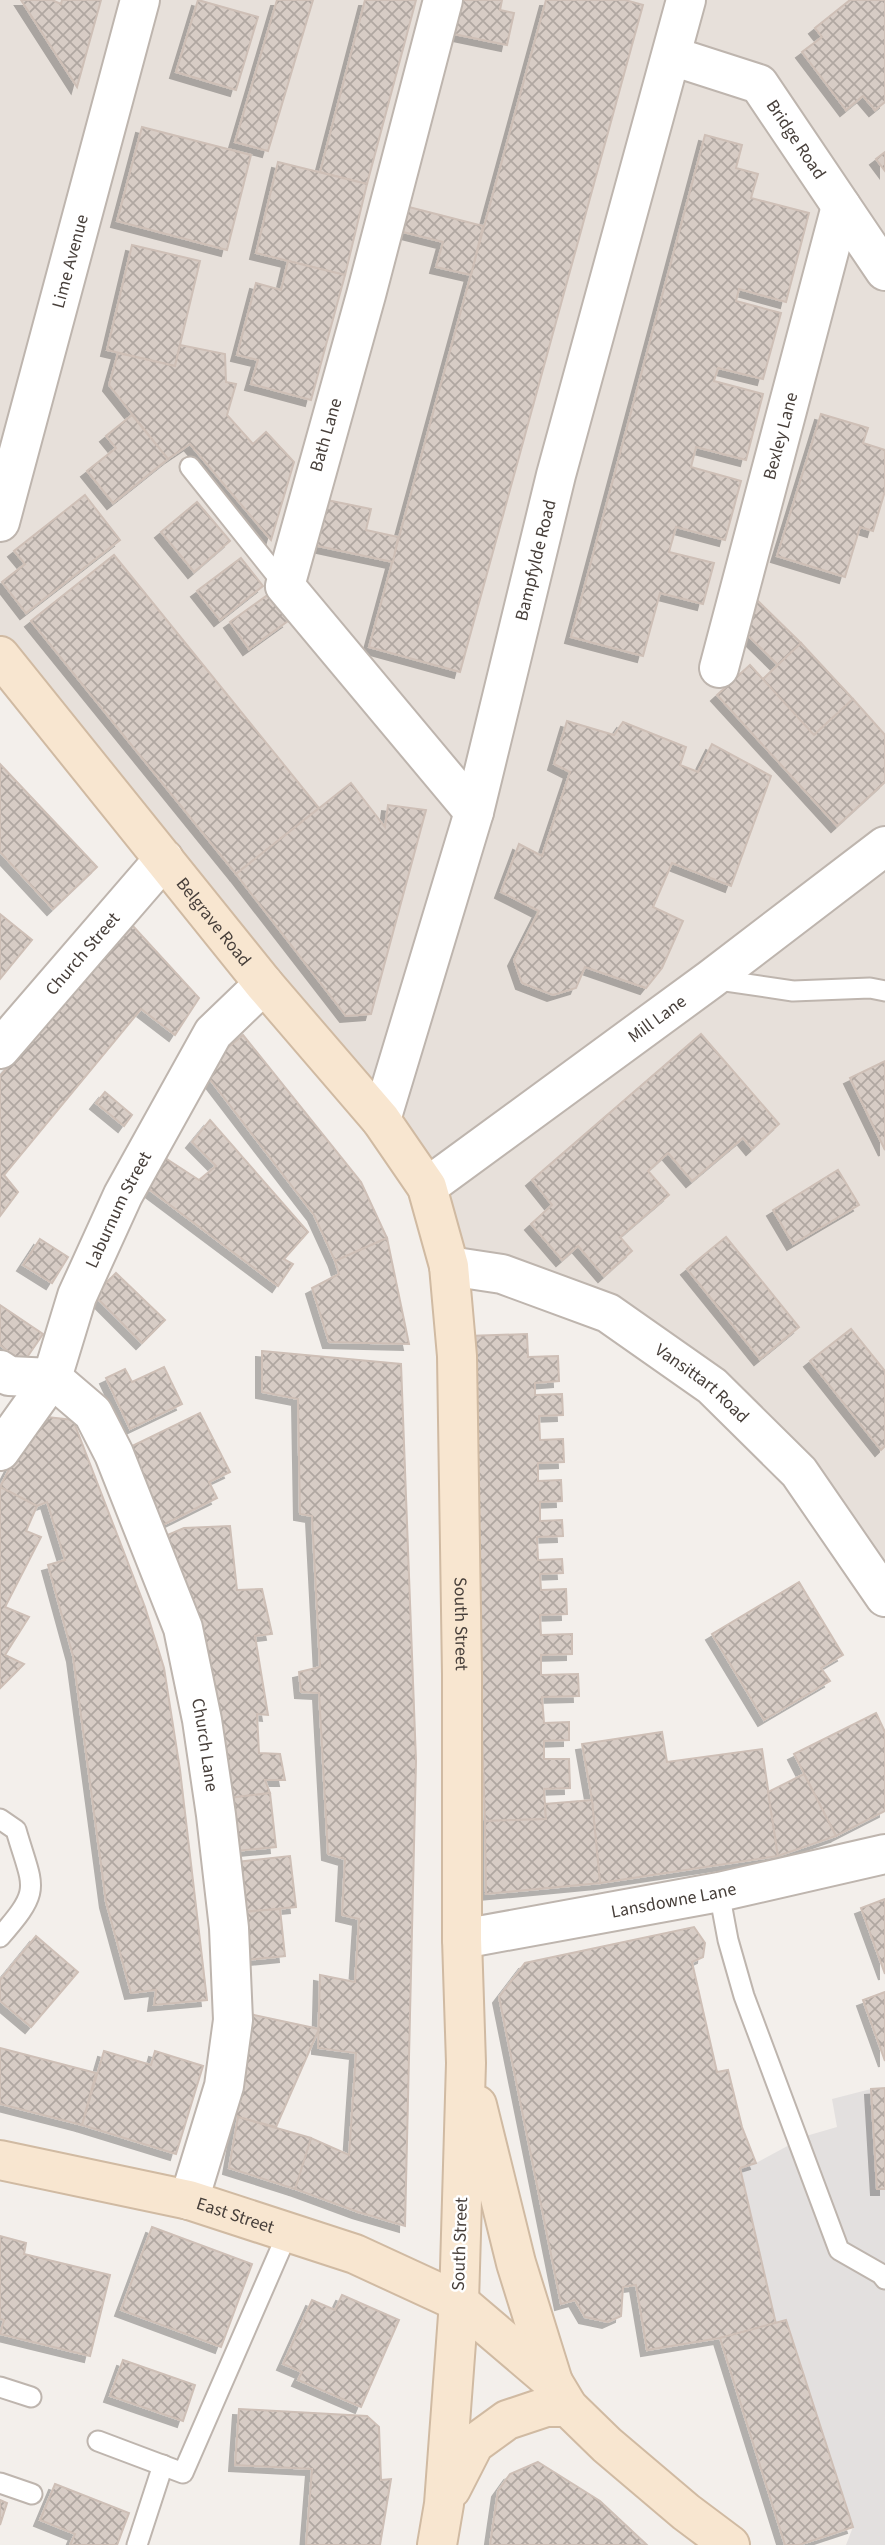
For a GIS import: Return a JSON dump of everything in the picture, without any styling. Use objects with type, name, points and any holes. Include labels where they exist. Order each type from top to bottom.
[{"type":"street","name":"Lime Avenue","points":[[0,522],[139,0]]},
{"type":"street","name":"Bath Lane","points":[[285,586],[366,295],[443,0]]},
{"type":"street","name":"Bampfylde Road","points":[[381,1120],[474,812],[556,475],[686,0]]},
{"type":"street","name":"Bridge Road","points":[[672,56],[759,84],[885,271]]},
{"type":"street","name":"Bexley Lane","points":[[719,668],[841,206]]},
{"type":"street","points":[[285,586],[474,812]]},
{"type":"street","name":"Belgrave Road","points":[[0,656],[264,984],[381,1120],[427,1187]]},
{"type":"street","name":"Mill Lane","points":[[427,1187],[881,853]]},
{"type":"street","name":"Church Street","points":[[0,1049],[164,859]]},
{"type":"street","name":"Laburnum Street","points":[[0,1451],[52,1378],[77,1296],[123,1195],[213,1032],[264,984]]},
{"type":"street","name":"South Street","points":[[427,1187],[449,1266],[458,1384],[463,1674],[462,1939],[466,2063],[459,2302],[561,2395],[607,2445],[686,2512],[730,2545]]},
{"type":"street","name":"Vansittart Road","points":[[449,1266],[502,1274],[608,1313],[712,1386],[799,1472],[885,1597]]},
{"type":"street","points":[[0,1370],[9,1376],[52,1378]]},
{"type":"street","name":"Church Lane","points":[[52,1378],[93,1413],[114,1454],[183,1628],[202,1720],[229,1928],[233,2020],[224,2086],[189,2200]]},
{"type":"street","name":"Lansdowne Lane","points":[[462,1939],[729,1890],[885,1854]]},
{"type":"street","name":"South Street","points":[[466,2063],[516,2263],[561,2395]]},
{"type":"street","name":"East Street","points":[[0,2160],[189,2200],[355,2254],[459,2302]]},
{"type":"street","points":[[437,2545],[444,2504],[459,2302]]},
{"type":"street","points":[[444,2504],[474,2444],[507,2420],[546,2407],[561,2395]]},
{"type":"lane","points":[[190,467],[285,586]]},
{"type":"lane","points":[[711,979],[793,991],[830,988],[885,991]]},
{"type":"lane","points":[[0,1819],[16,1830],[33,1888],[24,1909],[0,1937]]},
{"type":"lane","points":[[729,1890],[728,1940],[744,1996],[838,2250],[881,2274],[885,2279]]},
{"type":"lane","points":[[98,2441],[183,2473],[288,2232]]},
{"type":"lane","points":[[0,2387],[31,2397]]},
{"type":"lane","points":[[137,2545],[163,2465]]},
{"type":"lane","points":[[0,2483],[32,2494]]},
{"type":"shaded area","points":[[0,0],[885,0],[885,1597],[799,1472],[608,1313],[449,1266],[427,1187],[0,656]]},
{"type":"shaded area","points":[[871,2089],[877,2189],[885,2189],[885,2545],[846,2545],[853,2527],[786,2321],[776,2324],[740,2168],[756,2163],[806,2136],[837,2127],[832,2099]]},
{"type":"building","points":[[21,0],[52,0],[61,4],[62,0],[101,0],[77,87]]},
{"type":"building","points":[[198,0],[258,17],[236,90],[176,72]]},
{"type":"building","points":[[277,0],[313,0],[268,151],[235,142]]},
{"type":"building","points":[[365,0],[416,0],[367,184],[320,172]]},
{"type":"building","points":[[456,0],[502,0],[500,10],[514,13],[507,45],[449,33]]},
{"type":"building","points":[[546,0],[625,0],[643,5],[460,672],[369,647]]},
{"type":"building","points":[[850,0],[885,0],[885,102],[875,110],[863,96],[846,110],[802,52],[822,37],[815,28]]},
{"type":"building","points":[[142,127],[251,155],[227,250],[117,221]]},
{"type":"building","points":[[705,135],[742,145],[736,168],[758,174],[751,198],[809,213],[786,302],[739,289],[736,301],[781,313],[763,379],[718,368],[714,381],[763,394],[746,460],[696,447],[691,467],[741,481],[725,540],[676,527],[669,552],[714,563],[703,604],[660,593],[643,656],[571,637]]},
{"type":"building","points":[[885,152],[885,171],[876,159]]},
{"type":"building","points":[[278,162],[367,184],[345,275],[256,253]]},
{"type":"building","points":[[401,205],[483,226],[471,275],[436,267],[443,242],[395,230]]},
{"type":"building","points":[[132,245],[200,261],[175,366],[107,350]]},
{"type":"building","points":[[288,261],[345,275],[311,400],[251,384],[258,360],[237,355],[256,283],[281,290]]},
{"type":"building","points":[[180,345],[225,354],[226,382],[236,384],[227,415],[253,444],[266,432],[294,462],[271,540],[190,444],[168,459],[109,385],[118,353],[175,366]]},
{"type":"building","points":[[821,414],[868,428],[863,443],[885,450],[885,491],[873,531],[860,527],[845,577],[777,556]]},
{"type":"building","points":[[132,415],[168,459],[113,503],[87,471],[116,448],[106,436]]},
{"type":"building","points":[[85,495],[120,540],[26,613],[2,582],[25,564],[14,551]]},
{"type":"building","points":[[322,499],[371,509],[366,530],[398,537],[393,562],[313,545]]},
{"type":"building","points":[[197,502],[230,541],[194,572],[161,532]]},
{"type":"building","points":[[114,555],[319,808],[236,874],[31,621]]},
{"type":"building","points":[[241,558],[263,586],[220,620],[197,591]]},
{"type":"building","points":[[269,594],[288,621],[249,649],[230,622]]},
{"type":"building","points":[[757,600],[801,643],[778,665],[735,623]]},
{"type":"building","points":[[801,643],[853,699],[814,735],[762,680]]},
{"type":"building","points":[[750,665],[814,735],[853,699],[885,735],[885,782],[837,826],[717,695]]},
{"type":"building","points":[[567,721],[614,735],[623,722],[686,747],[680,765],[698,772],[712,744],[771,776],[731,886],[672,863],[653,907],[683,921],[662,968],[646,988],[585,967],[576,988],[553,995],[522,983],[514,960],[539,911],[501,892],[519,844],[542,856],[570,772],[554,764]]},
{"type":"building","points":[[0,764],[97,867],[53,909],[0,852]]},
{"type":"building","points":[[351,783],[385,827],[388,805],[426,810],[371,1014],[346,1016],[236,874]]},
{"type":"building","points":[[0,914],[32,940],[0,979]]},
{"type":"building","points":[[132,925],[199,998],[175,1035],[141,1009],[4,1175],[18,1192],[0,1216],[0,1076]]},
{"type":"building","points":[[701,1034],[779,1124],[752,1149],[743,1138],[692,1181],[668,1153],[648,1171],[669,1195],[620,1237],[632,1251],[604,1276],[578,1246],[562,1260],[531,1224],[552,1205],[532,1180]]},
{"type":"building","points":[[243,1035],[361,1182],[387,1238],[335,1261],[314,1215],[202,1069]]},
{"type":"building","points":[[885,1061],[885,1150],[850,1078]]},
{"type":"building","points":[[105,1092],[132,1115],[124,1126],[96,1103]]},
{"type":"building","points":[[210,1120],[308,1232],[284,1259],[293,1264],[278,1286],[146,1187],[156,1152],[199,1180],[216,1166],[192,1142]]},
{"type":"building","points":[[838,1170],[859,1205],[793,1244],[773,1210]]},
{"type":"building","points":[[726,1237],[799,1327],[760,1359],[687,1269]]},
{"type":"building","points":[[387,1238],[409,1344],[329,1342],[312,1288],[339,1274],[335,1261]]},
{"type":"building","points":[[40,1239],[68,1257],[52,1283],[23,1265]]},
{"type":"building","points":[[116,1273],[165,1320],[142,1343],[94,1295]]},
{"type":"building","points":[[0,1305],[43,1334],[23,1363],[0,1345]]},
{"type":"building","points":[[851,1329],[885,1371],[885,1446],[881,1450],[810,1361]]},
{"type":"building","points":[[527,1334],[528,1357],[558,1356],[559,1381],[535,1383],[535,1395],[562,1394],[563,1415],[539,1416],[540,1440],[563,1439],[564,1462],[538,1463],[538,1481],[561,1480],[562,1501],[540,1502],[540,1521],[562,1520],[563,1536],[537,1537],[538,1560],[562,1559],[563,1573],[540,1574],[541,1590],[566,1589],[567,1614],[540,1615],[541,1635],[572,1634],[572,1654],[541,1655],[541,1675],[578,1674],[579,1696],[542,1697],[544,1723],[569,1722],[569,1740],[544,1741],[544,1759],[569,1759],[570,1788],[544,1789],[546,1819],[485,1821],[468,1336]]},
{"type":"building","points":[[262,1351],[401,1364],[416,1761],[405,2226],[295,2189],[311,2138],[349,2155],[356,2053],[318,2048],[320,1975],[355,1982],[359,1919],[342,1915],[345,1859],[328,1854],[319,1693],[301,1692],[299,1672],[320,1667],[312,1516],[300,1514],[298,1399],[262,1392]]},
{"type":"building","points":[[164,1367],[182,1404],[130,1429],[106,1378],[125,1369],[132,1382]]},
{"type":"building","points":[[200,1413],[230,1472],[209,1482],[217,1498],[163,1525],[126,1449]]},
{"type":"building","points":[[47,1417],[73,1420],[145,1607],[164,1668],[180,1770],[207,2000],[154,2005],[156,1990],[131,1993],[106,1902],[73,1656],[48,1565],[65,1560],[47,1502],[37,1506],[0,1487],[32,1424]]},
{"type":"building","points":[[0,1487],[37,1506],[26,1531],[41,1537],[5,1607],[29,1617],[5,1655],[24,1664],[0,1688]]},
{"type":"building","points":[[230,1526],[237,1590],[262,1589],[272,1634],[255,1636],[268,1715],[257,1714],[259,1753],[280,1754],[285,1780],[265,1780],[270,1793],[229,1798],[165,1536],[184,1528]]},
{"type":"building","points":[[799,1582],[843,1655],[821,1668],[830,1681],[764,1720],[712,1634]]},
{"type":"building","points":[[876,1713],[885,1732],[885,1811],[836,1836],[794,1754]]},
{"type":"building","points":[[662,1732],[667,1762],[762,1749],[778,1856],[600,1883],[592,1800],[582,1744]]},
{"type":"building","points":[[804,1774],[836,1836],[778,1856],[768,1792]]},
{"type":"building","points":[[270,1793],[276,1847],[236,1851],[229,1798]]},
{"type":"building","points":[[592,1800],[600,1883],[486,1894],[485,1821],[546,1819],[545,1804]]},
{"type":"building","points":[[290,1856],[296,1907],[243,1912],[237,1862]]},
{"type":"building","points":[[885,1899],[885,1974],[861,1908]]},
{"type":"building","points":[[280,1909],[285,1956],[246,1960],[243,1912]]},
{"type":"building","points":[[694,1927],[705,1943],[703,1957],[692,1962],[717,2072],[728,2070],[742,2127],[756,2163],[740,2168],[776,2324],[720,2338],[647,2350],[636,2285],[623,2287],[621,2316],[608,2322],[585,2317],[575,2300],[561,2304],[499,1997],[525,1963]]},
{"type":"building","points":[[36,1936],[78,1972],[31,2027],[0,2001],[0,1980]]},
{"type":"building","points":[[885,1992],[885,2061],[863,2000]]},
{"type":"building","points":[[245,2013],[319,2029],[276,2127],[238,2117],[227,2105]]},
{"type":"building","points":[[0,2048],[96,2073],[82,2125],[0,2104]]},
{"type":"building","points":[[104,2051],[151,2065],[155,2051],[203,2066],[176,2154],[82,2125]]},
{"type":"building","points":[[885,2088],[885,2189],[877,2189],[871,2089]]},
{"type":"building","points":[[238,2117],[311,2138],[295,2189],[229,2168]]},
{"type":"building","points":[[152,2227],[252,2264],[221,2347],[121,2310]]},
{"type":"building","points":[[0,2236],[26,2243],[24,2254],[110,2275],[90,2356],[0,2334],[4,2320],[0,2319]]},
{"type":"building","points":[[342,2295],[399,2320],[361,2407],[298,2380],[302,2372],[283,2364],[312,2300],[335,2310]]},
{"type":"building","points":[[786,2320],[853,2527],[799,2545],[785,2545],[720,2338]]},
{"type":"building","points":[[123,2360],[195,2385],[183,2421],[110,2396]]},
{"type":"building","points":[[239,2409],[367,2416],[379,2427],[381,2480],[391,2479],[380,2545],[306,2545],[312,2469],[235,2465]]},
{"type":"building","points":[[538,2462],[600,2501],[647,2545],[490,2545],[498,2491],[510,2474]]},
{"type":"building","points":[[55,2484],[129,2513],[117,2545],[70,2545],[75,2534],[40,2520]]},
{"type":"building","points":[[0,2500],[7,2503],[0,2525]]}]
